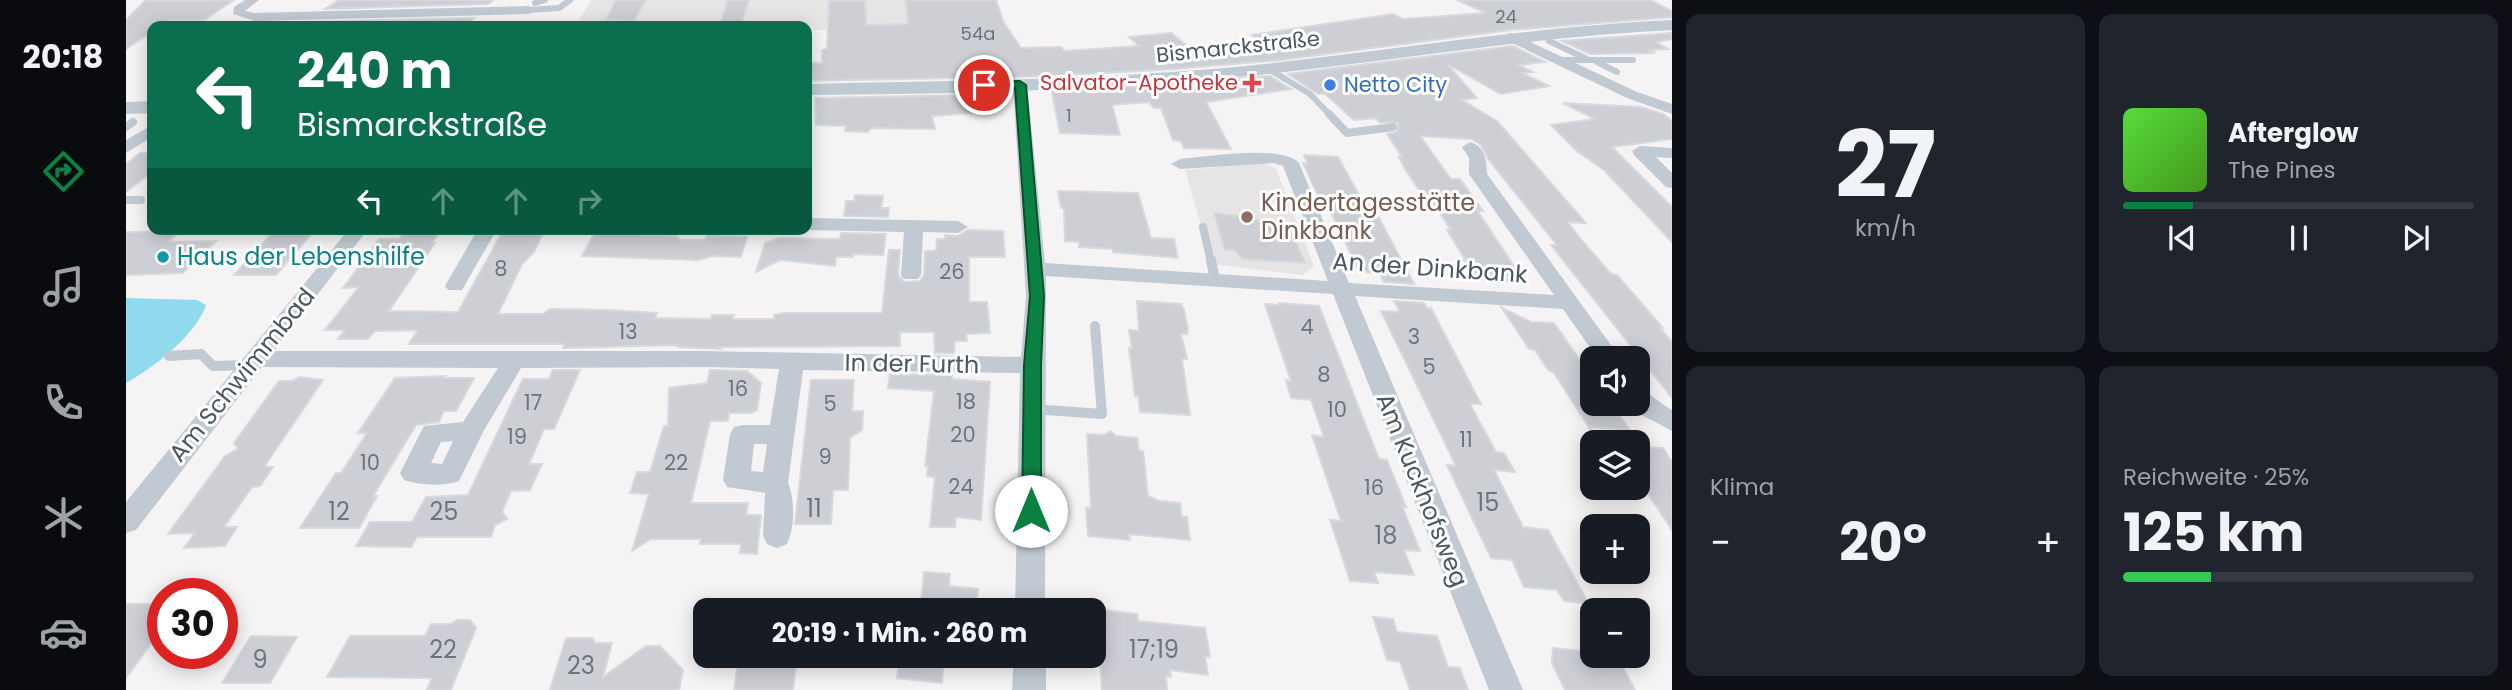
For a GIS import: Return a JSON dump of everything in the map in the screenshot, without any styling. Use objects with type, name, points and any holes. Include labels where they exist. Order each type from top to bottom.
[{"type":"street","points":[[253,0],[238,10],[239,14],[256,17],[536,3]]},
{"type":"street","points":[[521,21],[536,3]]},
{"type":"street","name":"Bismarckstraße","points":[[812,90],[1155,79],[1267,68],[1511,37],[1672,25]]},
{"type":"street","points":[[1511,37],[1632,95],[1672,109]]},
{"type":"street","points":[[1020,85],[1036,269],[1032,365],[1030,598]]},
{"type":"street","points":[[128,119],[147,110]]},
{"type":"street","points":[[126,148],[147,133]]},
{"type":"street","points":[[1470,147],[1478,158],[1478,174],[1599,346]]},
{"type":"street","points":[[1672,153],[1640,151],[1672,183]]},
{"type":"street","points":[[1180,164],[1275,158],[1290,163],[1340,289]]},
{"type":"street","points":[[812,223],[958,228]]},
{"type":"street","points":[[911,275],[914,226]]},
{"type":"street","name":"Am Schwimmbad","points":[[126,522],[139,489],[251,362],[354,235]]},
{"type":"street","points":[[456,286],[485,235]]},
{"type":"street","name":"An der Dinkbank","points":[[1036,269],[1568,303]]},
{"type":"street","name":"Am Kuckhofsweg","points":[[1340,289],[1506,690]]},
{"type":"street","points":[[471,431],[514,360]]},
{"type":"street","name":"In der Furth","points":[[251,362],[622,360],[1032,365]]},
{"type":"street","points":[[777,536],[779,493],[775,483],[792,362]]},
{"type":"street","points":[[1650,409],[1672,422]]},
{"type":"street","points":[[775,483],[736,480],[743,434],[781,435]]},
{"type":"street","points":[[1029,690],[1030,668]]},
{"type":"lane","points":[[536,3],[559,8],[570,0]]},
{"type":"lane","points":[[1549,41],[1617,72]]},
{"type":"lane","points":[[1559,60],[1633,60]]},
{"type":"lane","points":[[1267,68],[1310,94],[1347,133],[1393,127]]},
{"type":"lane","points":[[126,200],[141,200]]},
{"type":"lane","points":[[1203,228],[1215,280]]},
{"type":"lane","points":[[1032,408],[1102,414],[1095,326]]},
{"type":"lane","points":[[169,356],[201,354],[213,366],[251,362]]},
{"type":"shaded area","points":[[592,0],[977,0],[949,28],[812,30],[812,21],[578,21]]},
{"type":"shaded area","name":"Kindertagesstätte Dinkbank","points":[[1267,164],[1276,169],[1314,266],[1302,275],[1212,264],[1185,170]]},
{"type":"water","points":[[126,298],[197,300],[206,305],[193,328],[172,350],[126,383]]},
{"type":"building","points":[[234,0],[204,20],[147,21],[147,35],[126,49],[126,20],[145,1]]},
{"type":"building","points":[[339,0],[493,0],[488,4],[325,9]]},
{"type":"building","points":[[616,0],[646,0],[634,21],[606,19]]},
{"type":"building","points":[[728,0],[749,0],[742,21],[722,21]]},
{"type":"building","points":[[906,0],[996,0],[1003,21],[1021,48],[1061,47],[1064,51],[1139,46],[1129,37],[1171,33],[1187,46],[1197,48],[1259,40],[1252,35],[1393,14],[1403,19],[1486,13],[1457,0],[1650,0],[1672,11],[1672,17],[1510,30],[1281,60],[1173,69],[1049,76],[812,81],[812,63],[822,63],[822,50],[827,49],[829,1],[865,1],[866,25],[908,24]]},
{"type":"building","points":[[474,18],[471,21],[346,21]]},
{"type":"building","points":[[1672,33],[1672,39],[1656,42],[1668,49],[1649,50],[1655,53],[1590,54],[1562,41]]},
{"type":"building","points":[[1513,46],[1545,62],[1519,65],[1533,72],[1522,73],[1549,86],[1501,94],[1447,64],[1477,98],[1462,100],[1497,121],[1586,223],[1568,222],[1579,237],[1611,274],[1617,275],[1663,328],[1660,328],[1672,342],[1672,398],[1650,370],[1650,346],[1631,346],[1551,245],[1557,245],[1488,159],[1481,145],[1472,139],[1420,136],[1451,179],[1460,179],[1483,211],[1477,210],[1525,283],[1479,279],[1463,259],[1447,230],[1451,230],[1426,192],[1420,192],[1387,134],[1397,132],[1398,123],[1379,122],[1376,118],[1354,120],[1324,93],[1318,94],[1288,74]]},
{"type":"building","points":[[1270,76],[1291,89],[1206,102],[1231,149],[1184,148],[1181,141],[1173,140],[1161,108],[1154,108],[1149,102],[1112,105],[1120,135],[1060,133],[1052,92]]},
{"type":"building","points":[[969,95],[974,109],[970,109],[972,113],[932,116],[935,129],[872,128],[867,132],[845,131],[846,126],[816,125],[815,98]]},
{"type":"building","points":[[1563,103],[1640,107],[1663,114],[1672,121],[1672,139],[1612,147],[1672,207],[1672,242],[1604,170],[1578,152],[1551,125],[1595,119]]},
{"type":"building","points":[[140,153],[147,153],[147,176],[126,192],[126,164]]},
{"type":"building","points":[[1304,155],[1338,157],[1364,204],[1372,205],[1414,284],[1384,282],[1380,274],[1359,271],[1326,202],[1321,202],[1303,163],[1308,164]]},
{"type":"building","points":[[1058,191],[1138,193],[1151,238],[1174,239],[1178,258],[1079,247],[1079,242],[1065,241],[1064,208],[1061,208]]},
{"type":"building","points":[[855,195],[883,196],[881,208],[889,208],[888,217],[844,216],[846,201],[854,201]]},
{"type":"building","points":[[1214,213],[1252,218],[1292,232],[1305,263],[1242,259],[1235,250],[1225,250]]},
{"type":"building","points":[[968,230],[1003,231],[1005,257],[969,257],[969,302],[987,302],[990,333],[966,334],[967,341],[955,341],[954,353],[935,353],[934,332],[900,332],[900,346],[719,347],[721,349],[677,345],[563,348],[564,344],[409,344],[418,330],[375,331],[368,339],[338,339],[345,330],[325,330],[359,287],[343,288],[379,239],[399,239],[402,235],[437,235],[432,243],[435,243],[389,311],[458,312],[501,235],[542,235],[534,252],[522,264],[498,314],[543,314],[550,309],[607,310],[657,313],[655,318],[711,319],[712,315],[734,315],[733,319],[774,319],[774,315],[785,313],[882,313],[889,250],[900,250],[898,275],[904,282],[920,281],[924,275],[925,251],[936,251],[937,239],[946,239],[945,235],[958,236]]},
{"type":"building","name":"Haus der Lebenshilfe","points":[[126,232],[176,235],[168,242],[216,241],[183,273],[126,275]]},
{"type":"building","points":[[841,233],[886,234],[883,255],[853,254],[853,257],[836,257],[835,266],[780,260],[756,272],[765,243],[779,238],[840,239]]},
{"type":"building","points":[[270,235],[311,235],[276,275],[234,275]]},
{"type":"building","points":[[593,235],[676,236],[681,240],[705,240],[707,236],[747,237],[741,257],[713,256],[698,260],[582,256]]},
{"type":"building","points":[[1137,301],[1181,304],[1184,310],[1188,329],[1187,334],[1181,334],[1187,359],[1182,359],[1190,415],[1140,412],[1138,396],[1135,396],[1129,348],[1132,348],[1129,330],[1139,331]]},
{"type":"building","points":[[1394,301],[1424,303],[1427,308],[1431,308],[1481,404],[1470,404],[1496,452],[1504,453],[1515,472],[1494,470],[1523,527],[1548,530],[1586,598],[1580,598],[1580,603],[1564,601],[1557,590],[1524,587],[1512,560],[1491,558],[1447,465],[1456,466],[1381,311],[1400,312]]},
{"type":"building","points":[[1265,304],[1319,306],[1379,459],[1387,460],[1406,507],[1402,506],[1420,551],[1404,550],[1414,575],[1374,572],[1378,583],[1350,581],[1330,520],[1341,521],[1312,435],[1324,437],[1311,400],[1291,398],[1286,380],[1291,381]]},
{"type":"building","points":[[1502,308],[1531,322],[1554,323],[1580,360],[1580,413],[1554,373],[1548,370],[1535,350],[1529,349]]},
{"type":"building","points":[[553,370],[580,370],[554,429],[544,429],[529,464],[542,464],[530,490],[511,491],[502,512],[507,519],[495,525],[491,537],[417,537],[411,547],[356,546],[370,522],[412,522],[426,497],[468,495],[523,379],[549,379]]},
{"type":"building","points":[[710,370],[747,371],[761,383],[757,410],[751,413],[729,413],[728,421],[710,421],[691,503],[748,503],[746,515],[761,515],[757,554],[740,553],[741,544],[700,544],[701,539],[651,539],[632,551],[649,494],[630,493],[637,472],[650,472],[664,426],[668,426],[669,388],[707,383]]},
{"type":"building","points":[[890,374],[952,375],[952,379],[990,382],[981,520],[956,517],[955,527],[930,527],[935,477],[927,476],[928,466],[925,466],[934,391],[888,388]]},
{"type":"building","points":[[445,376],[444,378],[474,378],[456,411],[444,411],[439,422],[416,425],[373,496],[377,496],[359,528],[300,528],[336,473],[341,473],[367,433],[358,433],[395,378]]},
{"type":"building","points":[[300,377],[323,380],[264,467],[273,467],[260,486],[252,487],[224,527],[237,527],[225,546],[184,548],[195,533],[168,534],[225,456],[238,449],[234,443],[279,381],[292,381]]},
{"type":"building","points":[[811,380],[854,380],[852,411],[863,411],[862,430],[850,438],[848,490],[833,490],[831,524],[795,524]]},
{"type":"building","points":[[1582,416],[1620,416],[1630,430],[1592,427],[1591,430]]},
{"type":"building","points":[[1110,431],[1116,436],[1137,438],[1139,451],[1143,451],[1148,496],[1159,501],[1180,503],[1182,517],[1187,517],[1190,540],[1129,534],[1130,540],[1088,536],[1086,508],[1091,508],[1087,434],[1105,435]]},
{"type":"building","points":[[1650,447],[1663,448],[1672,462],[1672,530],[1650,497]]},
{"type":"building","points":[[924,572],[950,574],[949,586],[978,589],[977,598],[921,598]]},
{"type":"building","points":[[126,604],[147,604],[147,649],[126,678]]},
{"type":"building","points":[[1106,610],[1137,614],[1138,621],[1205,628],[1210,657],[1205,656],[1208,675],[1170,670],[1171,677],[1166,676],[1167,690],[1102,690],[1100,668],[1106,668]]},
{"type":"building","points":[[1373,617],[1393,619],[1397,632],[1437,636],[1448,667],[1460,668],[1468,690],[1410,690],[1400,662],[1387,660]]},
{"type":"building","points":[[457,620],[470,620],[476,628],[451,690],[427,690],[432,678],[327,677],[350,636],[425,636],[431,624],[451,624]]},
{"type":"building","points":[[251,636],[297,637],[270,683],[222,683],[231,669],[238,669],[238,657]]},
{"type":"building","points":[[566,638],[592,638],[595,643],[612,643],[603,677],[646,646],[660,646],[683,670],[679,690],[550,690]]},
{"type":"building","points":[[1553,648],[1580,651],[1580,668],[1623,668],[1635,690],[1565,690],[1552,663]]},
{"type":"building","points":[[737,668],[796,668],[793,690],[734,690]]},
{"type":"building","points":[[898,668],[943,668],[942,683],[897,678]]},
{"type":"place","name":"Salvator-Apotheke","points":[[1252,83]]},
{"type":"place","name":"Netto City","points":[[1330,85]]},
{"type":"place","name":"Kindertagesstätte Dinkbank","points":[[1247,217]]},
{"type":"place","name":"Haus der Lebenshilfe","points":[[163,257]]},
{"type":"route","points":[[984,85],[1020,85],[1037,296],[1032,365],[1031,511]]}]
